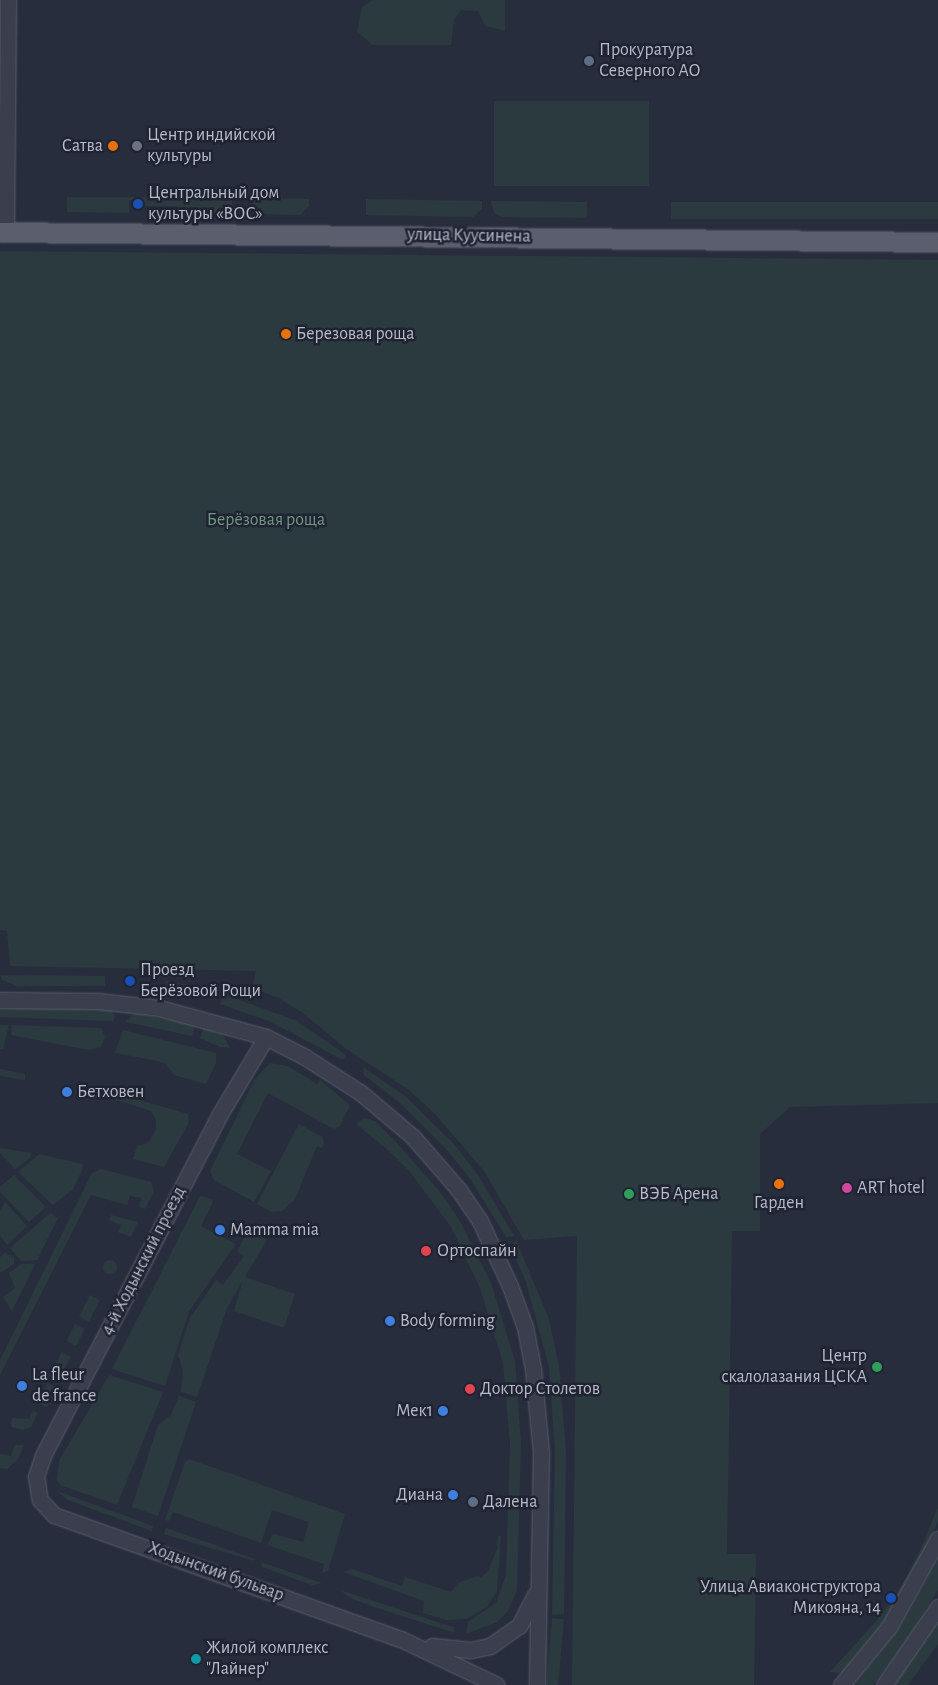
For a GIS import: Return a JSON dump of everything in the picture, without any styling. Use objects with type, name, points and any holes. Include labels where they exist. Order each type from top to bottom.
[{"type":"main road","name":"улица Куусинена","points":[[3,232],[938,242]]},
{"type":"street","points":[[3,232],[8,0]]},
{"type":"street","points":[[0,1000],[98,1001],[150,1006],[202,1017],[266,1037],[335,1074],[413,1137],[459,1190],[494,1250],[525,1327],[533,1369],[541,1452],[537,1685]]},
{"type":"street","name":"4-й Ходынский проезд","points":[[37,1490],[36,1476],[48,1448],[220,1114],[266,1037]]},
{"type":"street","name":"Ходынский бульвар","points":[[37,1490],[44,1507],[54,1515],[407,1641],[497,1685]]},
{"type":"street","points":[[841,1685],[890,1627],[938,1539]]},
{"type":"street","name":"Ходынский бульвар","points":[[407,1641],[446,1649],[471,1650],[490,1646],[519,1626],[527,1614],[538,1584]]},
{"type":"street","points":[[884,1685],[938,1607]]},
{"type":"green space","points":[[373,0],[505,0],[505,31],[485,26],[478,11],[461,10],[454,20],[451,45],[372,45],[357,31],[362,7]]},
{"type":"green space","points":[[494,101],[649,101],[649,186],[494,186]]},
{"type":"green space","points":[[67,197],[232,198],[232,213],[177,213],[177,206],[145,206],[144,200],[129,200],[129,213],[67,212]]},
{"type":"green space","points":[[252,198],[309,199],[309,206],[300,215],[262,214],[254,209]]},
{"type":"green space","points":[[366,199],[482,201],[482,209],[473,217],[366,215]]},
{"type":"green space","points":[[491,201],[587,202],[587,218],[502,217],[494,213]]},
{"type":"green space","points":[[671,202],[938,202],[938,219],[671,219]]},
{"type":"green space","name":"Берёзовая роща","points":[[0,251],[938,260],[938,1103],[790,1107],[760,1134],[760,1231],[732,1231],[727,1554],[756,1554],[754,1685],[572,1685],[577,1236],[524,1240],[484,1171],[435,1114],[409,1090],[345,1048],[303,1013],[279,998],[252,988],[256,971],[10,966],[7,931],[0,930]]},
{"type":"green space","points":[[0,975],[105,976],[105,986],[17,986],[2,980]]},
{"type":"green space","points":[[166,981],[204,988],[202,996],[166,988]]},
{"type":"green space","points":[[223,994],[297,1021],[346,1055],[343,1060],[269,1021],[220,1004]]},
{"type":"green space","points":[[0,1006],[110,1009],[115,1016],[113,1021],[0,1017]]},
{"type":"green space","points":[[134,1013],[195,1025],[192,1036],[126,1022]]},
{"type":"green space","points":[[0,1025],[9,1025],[3,1049],[0,1049]]},
{"type":"green space","points":[[12,1025],[101,1028],[105,1037],[101,1047],[89,1050],[11,1035]]},
{"type":"green space","points":[[204,1027],[223,1035],[230,1048],[220,1047],[200,1038]]},
{"type":"green space","points":[[123,1030],[216,1053],[216,1063],[206,1084],[174,1075],[166,1064],[158,1061],[115,1053]]},
{"type":"green space","points":[[270,1063],[288,1066],[317,1084],[320,1080],[350,1105],[340,1126],[334,1129],[268,1093],[237,1154],[271,1171],[254,1202],[214,1180],[210,1171],[255,1079]]},
{"type":"green space","points":[[363,1067],[405,1096],[454,1144],[478,1175],[514,1236],[506,1237],[471,1180],[447,1150],[400,1103],[364,1075]]},
{"type":"green space","points":[[0,1069],[25,1074],[25,1080],[0,1076]]},
{"type":"green space","points":[[97,1088],[188,1114],[189,1122],[164,1167],[133,1159],[137,1146],[148,1143],[156,1130],[156,1120],[151,1111],[92,1092]]},
{"type":"green space","points":[[364,1118],[375,1121],[395,1141],[440,1192],[460,1221],[491,1283],[515,1361],[521,1443],[517,1590],[508,1611],[497,1622],[466,1634],[468,1622],[496,1603],[506,1575],[510,1443],[503,1363],[480,1288],[451,1227],[410,1172],[387,1149],[356,1124]]},
{"type":"green space","points":[[299,1124],[322,1137],[324,1143],[322,1148],[317,1146],[295,1199],[282,1211],[271,1212],[257,1204]]},
{"type":"green space","points":[[0,1148],[31,1153],[30,1158],[15,1169],[0,1153]]},
{"type":"green space","points":[[39,1154],[82,1164],[83,1168],[73,1189],[53,1205],[18,1172]]},
{"type":"green space","points":[[101,1169],[151,1182],[154,1191],[145,1209],[139,1207],[141,1198],[130,1196],[127,1205],[91,1195],[0,1375],[0,1360],[92,1173]]},
{"type":"green space","points":[[14,1175],[46,1207],[29,1222],[0,1192],[0,1187]]},
{"type":"green space","points":[[200,1196],[212,1199],[213,1202],[201,1226],[236,1244],[189,1311],[165,1386],[112,1369]]},
{"type":"green space","points":[[5,1202],[27,1226],[7,1245],[0,1235],[0,1212]]},
{"type":"green space","points":[[50,1213],[58,1218],[37,1260],[21,1261],[10,1248]]},
{"type":"green space","points":[[111,1215],[138,1222],[131,1237],[118,1232],[121,1225],[109,1220]]},
{"type":"green space","points":[[257,1232],[267,1240],[245,1277],[295,1294],[284,1328],[234,1311],[243,1280],[227,1308],[197,1397],[181,1392],[183,1370],[178,1355],[190,1318],[216,1280],[223,1285],[244,1256],[237,1251],[246,1235]]},
{"type":"green space","points":[[516,1240],[549,1319],[559,1366],[566,1452],[564,1614],[552,1615],[555,1452],[549,1367],[525,1279],[510,1246]]},
{"type":"green space","points":[[5,1253],[14,1257],[14,1264],[0,1273],[0,1257]]},
{"type":"green space","points":[[107,1260],[113,1260],[117,1267],[113,1274],[107,1274],[103,1270],[103,1264]]},
{"type":"green space","points":[[21,1264],[35,1264],[12,1311],[3,1297],[15,1288],[9,1273]]},
{"type":"green space","points":[[90,1295],[100,1300],[89,1321],[79,1316]]},
{"type":"green space","points":[[75,1324],[85,1329],[76,1346],[66,1341]]},
{"type":"green space","points":[[62,1352],[71,1357],[58,1380],[49,1375]]},
{"type":"green space","points":[[109,1375],[163,1392],[117,1505],[60,1485],[57,1480],[59,1461]]},
{"type":"green space","points":[[47,1383],[56,1387],[47,1407],[38,1403]]},
{"type":"green space","points":[[179,1396],[196,1402],[158,1516],[132,1507],[158,1425],[171,1415]]},
{"type":"green space","points":[[33,1411],[38,1413],[31,1427],[23,1430],[11,1427],[12,1418],[29,1419]]},
{"type":"green space","points":[[15,1445],[24,1445],[18,1459],[7,1469],[0,1468],[0,1454],[11,1456]]},
{"type":"green space","points":[[189,1459],[345,1514],[328,1571],[322,1573],[324,1564],[267,1545],[273,1534],[303,1542],[309,1522],[272,1510],[261,1543],[173,1512],[169,1521],[165,1520],[185,1462]]},
{"type":"green space","points":[[57,1491],[153,1526],[152,1531],[68,1500]]},
{"type":"green space","points":[[938,1507],[938,1521],[924,1553],[884,1624],[843,1673],[830,1672],[878,1619],[900,1589],[920,1551]]},
{"type":"green space","points":[[166,1528],[255,1559],[254,1561],[164,1534]]},
{"type":"green space","points":[[498,1536],[501,1536],[497,1591],[487,1607],[466,1619],[447,1620],[423,1613],[424,1601],[343,1572],[352,1569],[402,1586],[405,1577],[451,1592],[458,1583],[478,1576],[481,1578],[488,1571],[497,1549]]},
{"type":"green space","points":[[938,1560],[938,1590],[908,1639],[873,1685],[852,1685],[897,1631]]},
{"type":"green space","points":[[261,1562],[322,1583],[312,1585],[262,1567]]},
{"type":"green space","points":[[340,1590],[453,1627],[455,1633],[371,1606],[350,1598]]},
{"type":"green space","points":[[552,1618],[564,1619],[558,1685],[546,1685]]},
{"type":"green space","points":[[938,1620],[938,1644],[908,1685],[892,1685]]},
{"type":"place","name":"Прокуратура Северного АО","points":[[589,61]]},
{"type":"place","name":"Сатва","points":[[113,146]]},
{"type":"place","name":"Центр индийской культуры","points":[[137,146]]},
{"type":"place","name":"Центральный дом культуры «ВОС»","points":[[138,204]]},
{"type":"place","name":"Березовая роща","points":[[286,334]]},
{"type":"place","name":"Проезд Берёзовой Рощи","points":[[130,981]]},
{"type":"place","name":"Бетховен","points":[[67,1092]]},
{"type":"place","name":"Гарден","points":[[779,1184]]},
{"type":"place","name":"ART hotel","points":[[847,1188]]},
{"type":"place","name":"ВЭБ Арена","points":[[629,1194]]},
{"type":"place","name":"Mamma mia","points":[[220,1230]]},
{"type":"place","name":"Ортоспайн","points":[[426,1251]]},
{"type":"place","name":"Body forming","points":[[390,1321]]},
{"type":"place","name":"Центр скалолазания ЦСКА","points":[[877,1367]]},
{"type":"place","name":"La fleur de france","points":[[22,1386]]},
{"type":"place","name":"Доктор Столетов","points":[[470,1389]]},
{"type":"place","name":"Мек1","points":[[443,1411]]},
{"type":"place","name":"Диана","points":[[453,1495]]},
{"type":"place","name":"Далена","points":[[473,1502]]},
{"type":"place","name":"Улица Авиаконструктора Микояна, 14","points":[[891,1598]]},
{"type":"place","name":"Жилой комплекс \"Лайнер\"","points":[[196,1659]]}]
